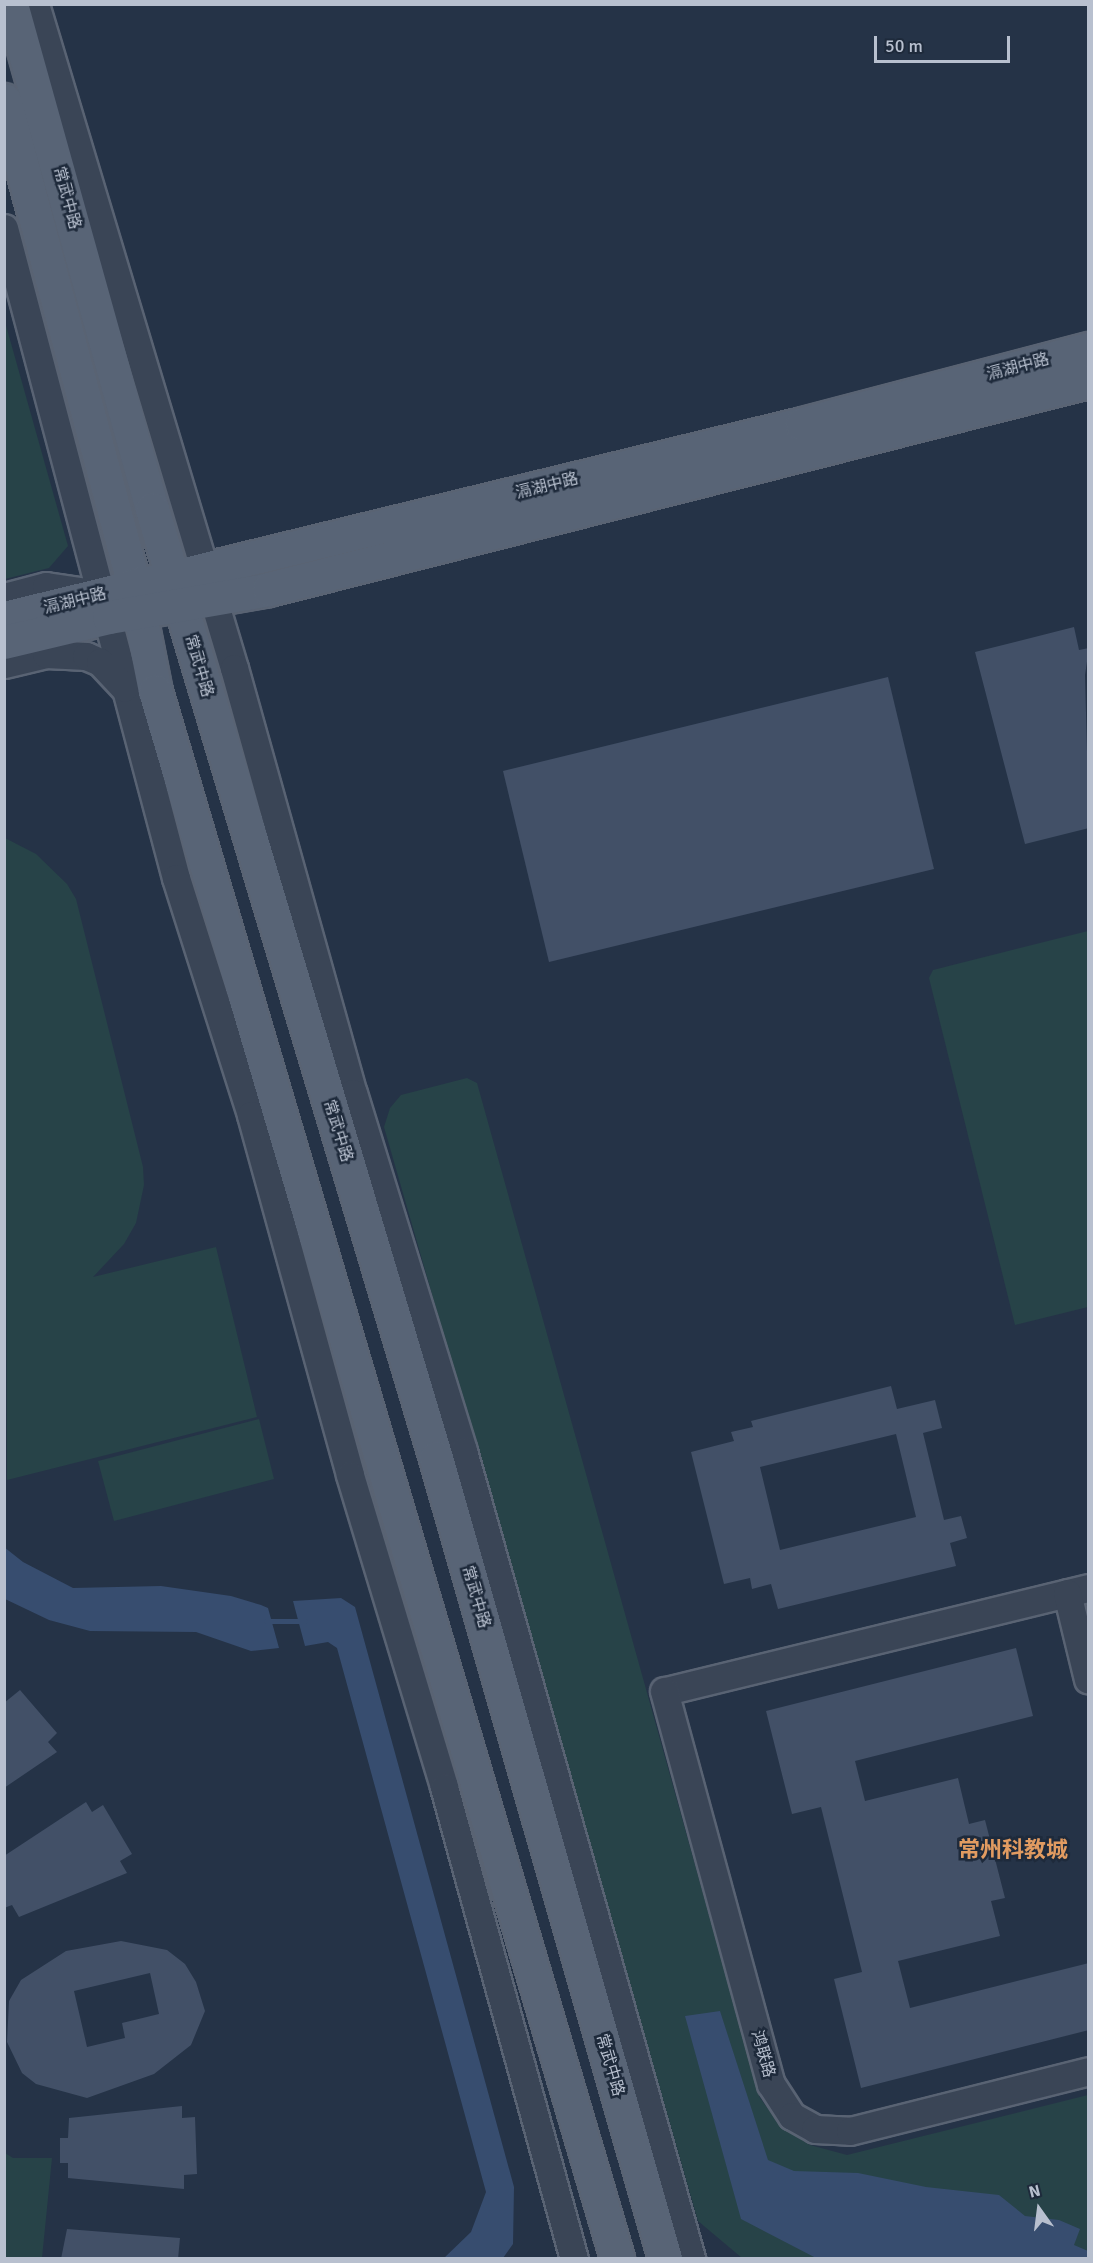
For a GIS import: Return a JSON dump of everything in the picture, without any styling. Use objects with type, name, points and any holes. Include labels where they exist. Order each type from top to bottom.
[{"type":"main road","name":"常武中路","points":[[11,4],[50,137],[192,587],[436,1458],[665,2259]]},
{"type":"main road","points":[[64,99],[50,137],[84,169]]},
{"type":"main road","points":[[4,100],[121,602],[155,691],[616,2259]]},
{"type":"main road","name":"滆湖中路","points":[[4,618],[121,602],[192,587],[1089,349]]},
{"type":"main road","name":"滆湖中路","points":[[192,587],[269,589],[561,517],[1089,381]]},
{"type":"main road","name":"滆湖中路","points":[[4,642],[121,602]]},
{"type":"street","points":[[36,4],[84,169],[192,587],[353,1093],[463,1451],[691,2259]]},
{"type":"street","points":[[4,228],[121,602],[128,694],[176,878],[251,1115],[350,1475],[444,1787],[574,2259]]},
{"type":"street","points":[[4,597],[46,586],[121,602]]},
{"type":"street","points":[[4,664],[46,654],[86,656],[116,676],[128,694]]},
{"type":"street","points":[[1078,1591],[1089,1679]]},
{"type":"street","name":"鸿联路","points":[[1078,1591],[664,1691],[771,2084],[792,2116],[815,2129],[850,2131],[1089,2072]]},
{"type":"green space","points":[[5,322],[68,546],[49,568],[5,579]]},
{"type":"green space","points":[[5,838],[36,854],[67,884],[76,899],[143,1167],[144,1185],[136,1223],[124,1244],[93,1277],[216,1247],[257,1417],[7,1480]]},
{"type":"green space","points":[[1088,931],[1088,1307],[1015,1325],[929,978],[933,970]]},
{"type":"green space","points":[[467,1078],[477,1083],[760,2098],[781,2126],[810,2145],[847,2155],[1088,2095],[1088,2258],[742,2258],[698,2221],[384,1127],[390,1108],[401,1095]]},
{"type":"green space","points":[[259,1419],[274,1479],[114,1521],[98,1461]]},
{"type":"green space","points":[[5,2153],[13,2158],[52,2158],[42,2258],[5,2258]]},
{"type":"water","points":[[4,1547],[23,1562],[73,1588],[161,1586],[231,1596],[261,1605],[268,1608],[279,1648],[251,1651],[196,1632],[90,1631],[49,1620],[5,1599]]},
{"type":"water","points":[[341,1598],[355,1607],[514,2187],[513,2244],[503,2258],[444,2258],[471,2232],[486,2192],[337,1648],[328,1642],[305,1646],[293,1601]]},
{"type":"water","points":[[720,2011],[768,2160],[794,2171],[858,2173],[926,2187],[999,2195],[1025,2216],[1059,2220],[1080,2229],[1074,2245],[1088,2251],[1088,2258],[816,2258],[741,2219],[685,2016]]},
{"type":"building","points":[[1074,627],[1079,650],[1089,648],[1085,675],[1089,828],[1025,844],[975,652]]},
{"type":"building","points":[[888,677],[934,869],[549,962],[503,771]]},
{"type":"building","points":[[891,1386],[897,1409],[935,1400],[942,1428],[923,1433],[944,1520],[961,1516],[967,1538],[950,1543],[956,1566],[778,1609],[771,1584],[752,1589],[750,1578],[724,1584],[691,1452],[734,1441],[731,1432],[753,1427],[751,1421]],"holes":[[[896,1434],[916,1517],[780,1550],[760,1467]]]},
{"type":"building","points":[[1016,1648],[1033,1716],[855,1761],[865,1801],[958,1778],[969,1824],[985,1820],[1005,1898],[991,1901],[1000,1936],[898,1961],[910,2008],[1089,1963],[1089,2030],[861,2088],[834,1979],[862,1972],[821,1807],[792,1814],[766,1711]]},
{"type":"building","points":[[20,1690],[57,1733],[48,1742],[57,1752],[4,1788],[4,1703]]},
{"type":"building","points":[[86,1802],[92,1812],[103,1805],[132,1854],[120,1861],[127,1873],[19,1917],[12,1905],[4,1908],[4,1856]]},
{"type":"building","points":[[121,1941],[167,1950],[185,1964],[196,1982],[205,2011],[191,2045],[154,2074],[87,2098],[36,2084],[22,2073],[7,2042],[9,2001],[21,1980],[66,1951]],"holes":[[[150,1973],[159,2014],[122,2023],[125,2038],[87,2047],[74,1991]]]},
{"type":"building","points":[[182,2106],[182,2118],[195,2117],[197,2174],[184,2175],[184,2189],[68,2178],[68,2163],[60,2163],[60,2138],[68,2138],[69,2118]]},
{"type":"building","points":[[67,2229],[180,2238],[178,2259],[61,2259]]},
{"type":"waterway","points":[[266,1621],[305,1621]]},
{"type":"district","name":"常州科教城","points":[[1013,1850]]}]
